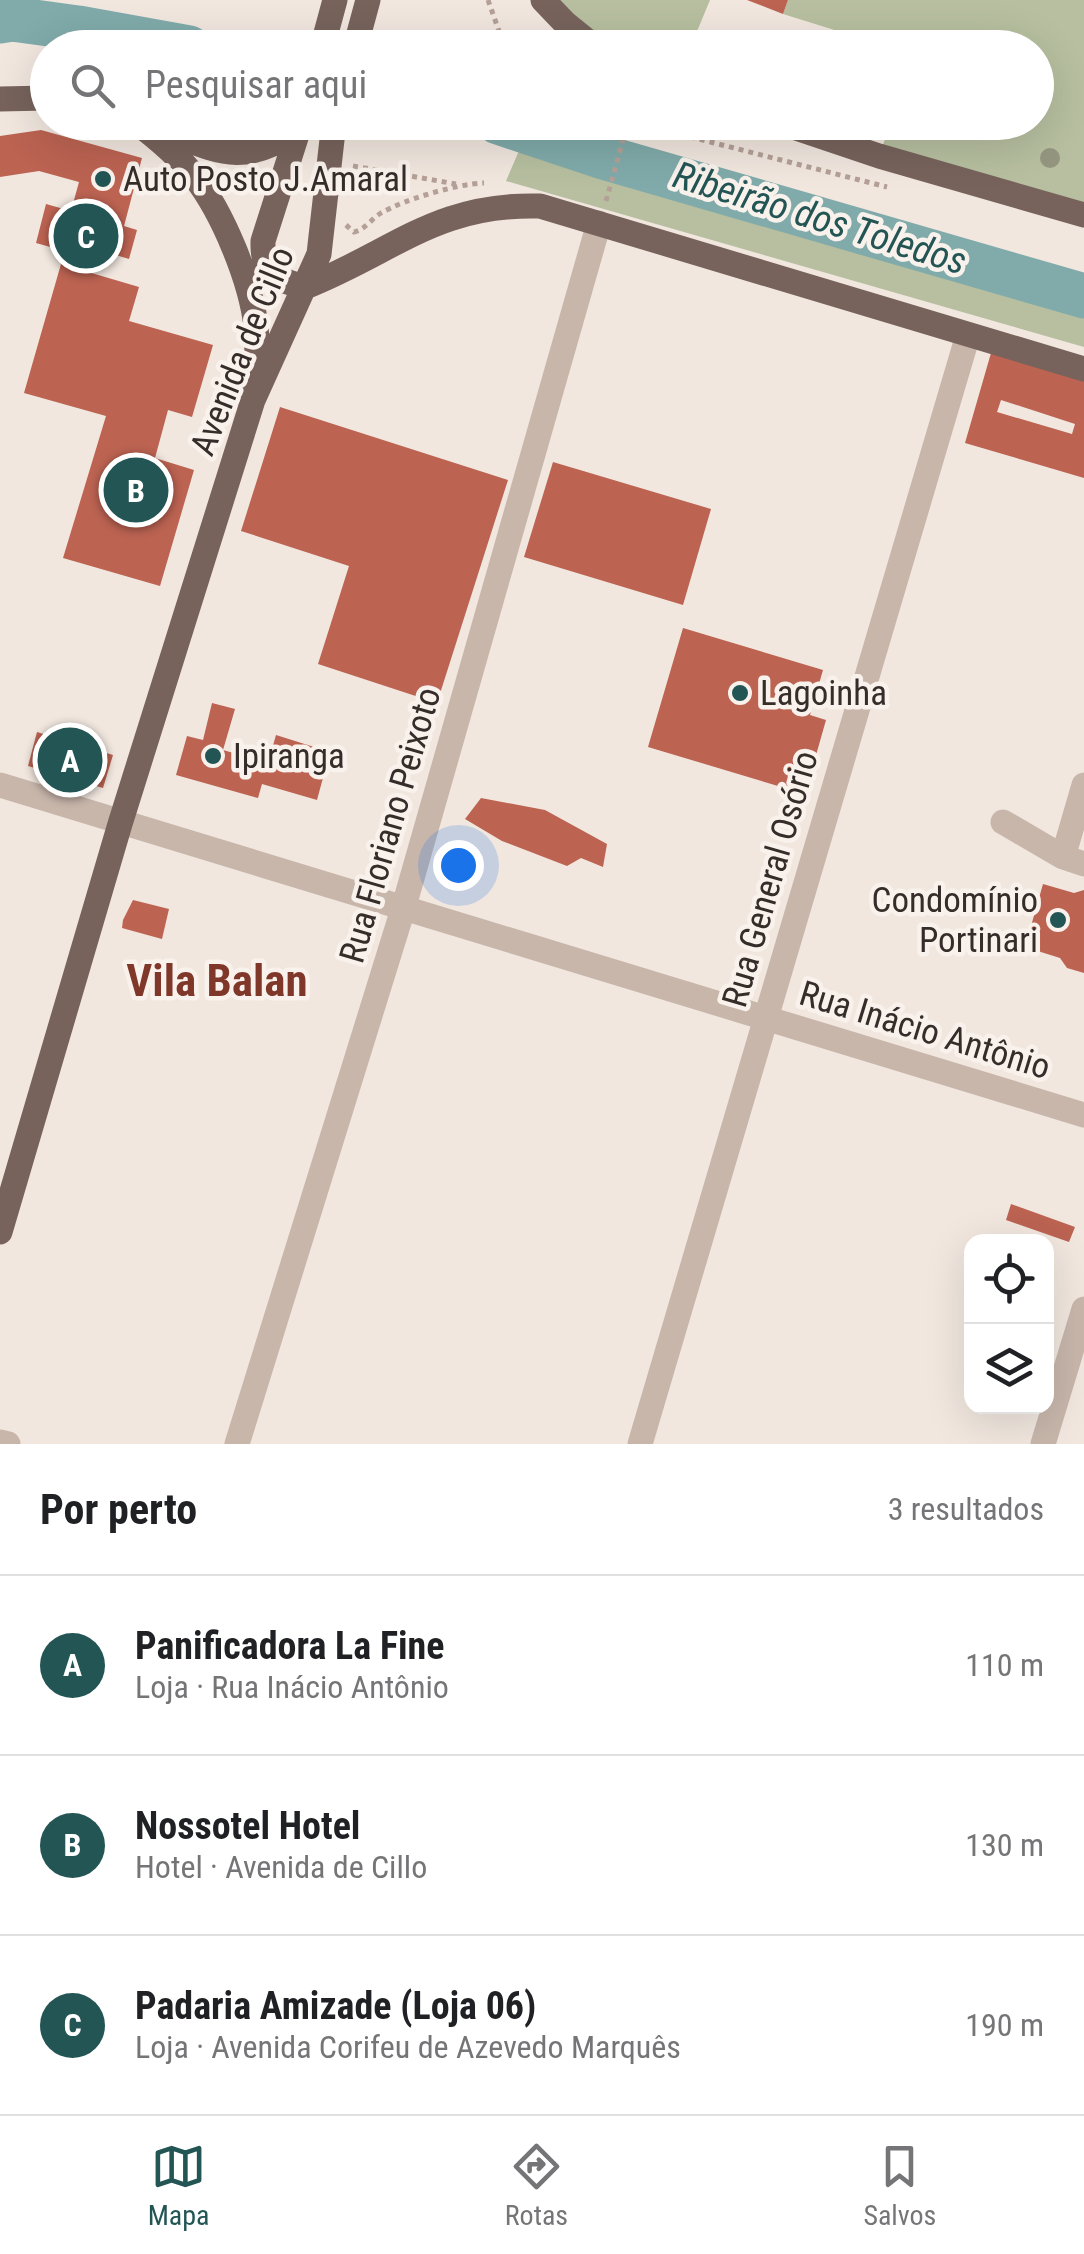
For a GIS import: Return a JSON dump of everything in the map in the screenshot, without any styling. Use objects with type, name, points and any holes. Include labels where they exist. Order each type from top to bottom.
[{"type":"main road","points":[[544,0],[573,30]]},
{"type":"main road","points":[[327,30],[334,3]]},
{"type":"main road","points":[[0,99],[30,98]]},
{"type":"main road","points":[[160,140],[195,176],[228,236],[244,280],[256,328],[253,400]]},
{"type":"main road","points":[[196,140],[241,154],[259,152],[278,140]]},
{"type":"main road","points":[[295,140],[263,241],[262,260],[271,274],[305,287],[417,230],[480,210],[507,205],[540,206],[1084,369]]},
{"type":"main road","name":"Avenida de Cillo","points":[[0,1232],[120,824],[253,400],[305,287],[324,234],[331,140]]},
{"type":"main road","points":[[831,140],[1084,214]]},
{"type":"street","name":"Rua Floriano Peixoto","points":[[237,1444],[404,906],[599,223]]},
{"type":"street","name":"Rua General Osório","points":[[640,1444],[968,334]]},
{"type":"street","name":"Rua Inácio Antônio","points":[[0,785],[1084,1115]]},
{"type":"street","points":[[1003,822],[1073,860],[1084,786]]},
{"type":"street","points":[[1043,1444],[1084,1308]]},
{"type":"street","points":[[0,1442],[8,1444]]},
{"type":"path","points":[[488,0],[499,30]]},
{"type":"path","points":[[611,184],[624,140]]},
{"type":"path","points":[[701,140],[896,189]]},
{"type":"path","points":[[328,159],[459,184],[490,182]]},
{"type":"path","points":[[344,223],[354,232],[362,230],[381,213],[459,184]]},
{"type":"green space","points":[[556,0],[710,0],[698,30],[586,30]]},
{"type":"green space","points":[[788,0],[1084,0],[1084,207],[883,145],[885,140],[1054,140],[1054,30],[834,30],[783,14]]},
{"type":"green space","points":[[524,140],[554,140],[1084,296],[1084,347],[506,181]]},
{"type":"building","points":[[747,0],[788,0],[783,14]]},
{"type":"building","name":"Auto Posto J.Amaral","points":[[30,132],[30,140],[77,140],[142,158],[124,226],[137,230],[129,259],[102,251],[100,261],[36,243],[46,204],[71,211],[79,182],[39,171],[0,177],[0,136]]},
{"type":"building","points":[[61,264],[139,287],[129,321],[213,345],[192,417],[168,410],[155,458],[194,470],[160,586],[63,558],[106,416],[24,393]]},
{"type":"building","points":[[991,353],[1084,376],[1084,478],[965,443]],"holes":[[[1001,400],[1075,424],[1072,434],[997,412]]]},
{"type":"building","points":[[280,407],[508,480],[437,703],[318,664],[349,566],[241,531]]},
{"type":"building","points":[[553,462],[711,509],[683,605],[524,557]]},
{"type":"building","name":"Lagoinha","points":[[683,628],[823,670],[810,715],[826,720],[805,794],[648,747]]},
{"type":"building","points":[[212,703],[235,709],[223,750],[268,763],[276,735],[330,752],[317,800],[262,784],[258,798],[176,775],[187,736],[203,740]]},
{"type":"building","points":[[37,732],[113,755],[103,788],[28,766]]},
{"type":"building","points":[[481,798],[545,810],[607,844],[603,867],[581,858],[567,866],[502,841],[465,819]]},
{"type":"building","name":"Condomínio Portinari","points":[[1043,884],[1074,893],[1084,890],[1084,973],[1067,968],[1060,958],[1025,947]]},
{"type":"building","points":[[133,900],[169,909],[162,939],[122,928]]},
{"type":"building","points":[[1011,1204],[1075,1227],[1069,1242],[1006,1220]]},
{"type":"waterway","name":"Ribeirão dos Toledos","points":[[0,21],[12,19],[89,30]]},
{"type":"waterway","name":"Ribeirão dos Toledos","points":[[552,140],[1084,296]]},
{"type":"place","name":"Auto Posto J.Amaral","points":[[103,179]]},
{"type":"place","name":"Padaria Amizade (Loja 06)","points":[[86,236]]},
{"type":"place","name":"Nossotel Hotel","points":[[136,490]]},
{"type":"place","name":"Lagoinha","points":[[740,693]]},
{"type":"place","name":"Ipiranga","points":[[213,756]]},
{"type":"place","name":"Panificadora La Fine","points":[[70,760]]},
{"type":"place","name":"Condomínio Portinari","points":[[1058,920]]},
{"type":"district","name":"Vila Balan","points":[[217,980]]}]
